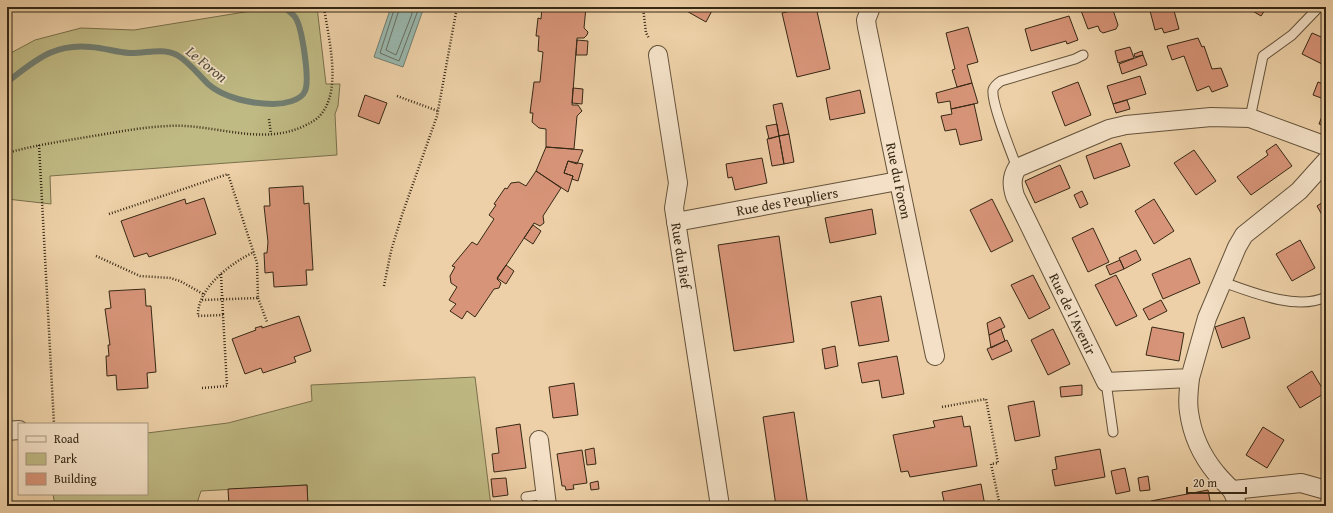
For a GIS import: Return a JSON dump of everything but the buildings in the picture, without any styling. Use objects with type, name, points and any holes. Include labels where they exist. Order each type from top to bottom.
[{"type":"street","name":"Rue du Foron","points":[[871,7],[866,20],[867,27],[934,356]]},
{"type":"street","name":"Rue du Bief","points":[[658,55],[678,183],[674,208],[720,506]]},
{"type":"street","points":[[1018,168],[1109,129],[1211,117],[1250,118],[1326,146]]},
{"type":"street","points":[[1326,160],[1299,191],[1244,235],[1237,247],[1207,318],[1190,378],[1188,411],[1202,454],[1235,498],[1301,483],[1326,490]]},
{"type":"street","name":"Rue de l'Avenir","points":[[1018,168],[1013,179],[1015,196],[1106,382]]},
{"type":"street","name":"Rue des Peupliers","points":[[676,222],[898,181]]},
{"type":"street","points":[[1106,382],[1190,378]]},
{"type":"street","points":[[7,431],[18,430]]},
{"type":"street","points":[[539,440],[546,500]]},
{"type":"lane","points":[[1250,118],[1263,56],[1292,35],[1318,7]]},
{"type":"lane","points":[[1018,168],[999,117],[993,91],[996,85],[1001,81],[1075,59],[1083,55]]},
{"type":"lane","points":[[1223,282],[1259,295],[1276,299],[1306,302],[1326,297]]},
{"type":"lane","points":[[1106,382],[1113,432]]},
{"type":"lane","points":[[526,497],[546,500]]},
{"type":"path","points":[[7,153],[39,145],[127,130],[168,126],[191,126],[252,135],[271,134],[292,130],[310,123],[321,115],[328,104],[332,88],[332,72],[324,7]]},
{"type":"path","points":[[384,286],[390,250],[438,111],[457,7]]},
{"type":"path","points":[[643,7],[646,33],[658,55]]},
{"type":"path","points":[[396,96],[438,111]]},
{"type":"path","points":[[269,119],[271,134]]},
{"type":"path","points":[[39,145],[54,423]]},
{"type":"path","points":[[109,214],[228,174],[257,263],[258,298],[267,322]]},
{"type":"path","points":[[223,315],[198,316],[202,300],[221,273],[235,262],[254,252]]},
{"type":"path","points":[[96,256],[140,276],[170,278],[180,281],[205,295]]},
{"type":"path","points":[[202,388],[227,386],[221,273]]},
{"type":"path","points":[[202,300],[258,298]]},
{"type":"path","points":[[942,407],[986,399],[998,463],[991,464],[1000,506]]},
{"type":"green space","points":[[250,7],[317,7],[326,84],[340,84],[338,106],[335,114],[337,155],[50,176],[51,204],[7,199],[7,55],[35,40],[81,28],[134,30],[251,11]]},
{"type":"green space","points":[[475,377],[491,506],[308,506],[307,485],[201,491],[196,506],[55,506],[53,495],[148,495],[148,433],[228,423],[312,401],[311,385]]},
{"type":"water","points":[[391,7],[415,7],[423,10],[403,67],[374,57]]},
{"type":"waterway","name":"Le Foron","points":[[7,82],[45,55],[66,48],[78,46],[91,47],[129,53],[165,51],[177,55],[208,84],[222,93],[239,99],[265,104],[286,103],[296,100],[303,94],[305,91],[307,76],[303,41],[298,22],[295,17],[284,7]]}]
